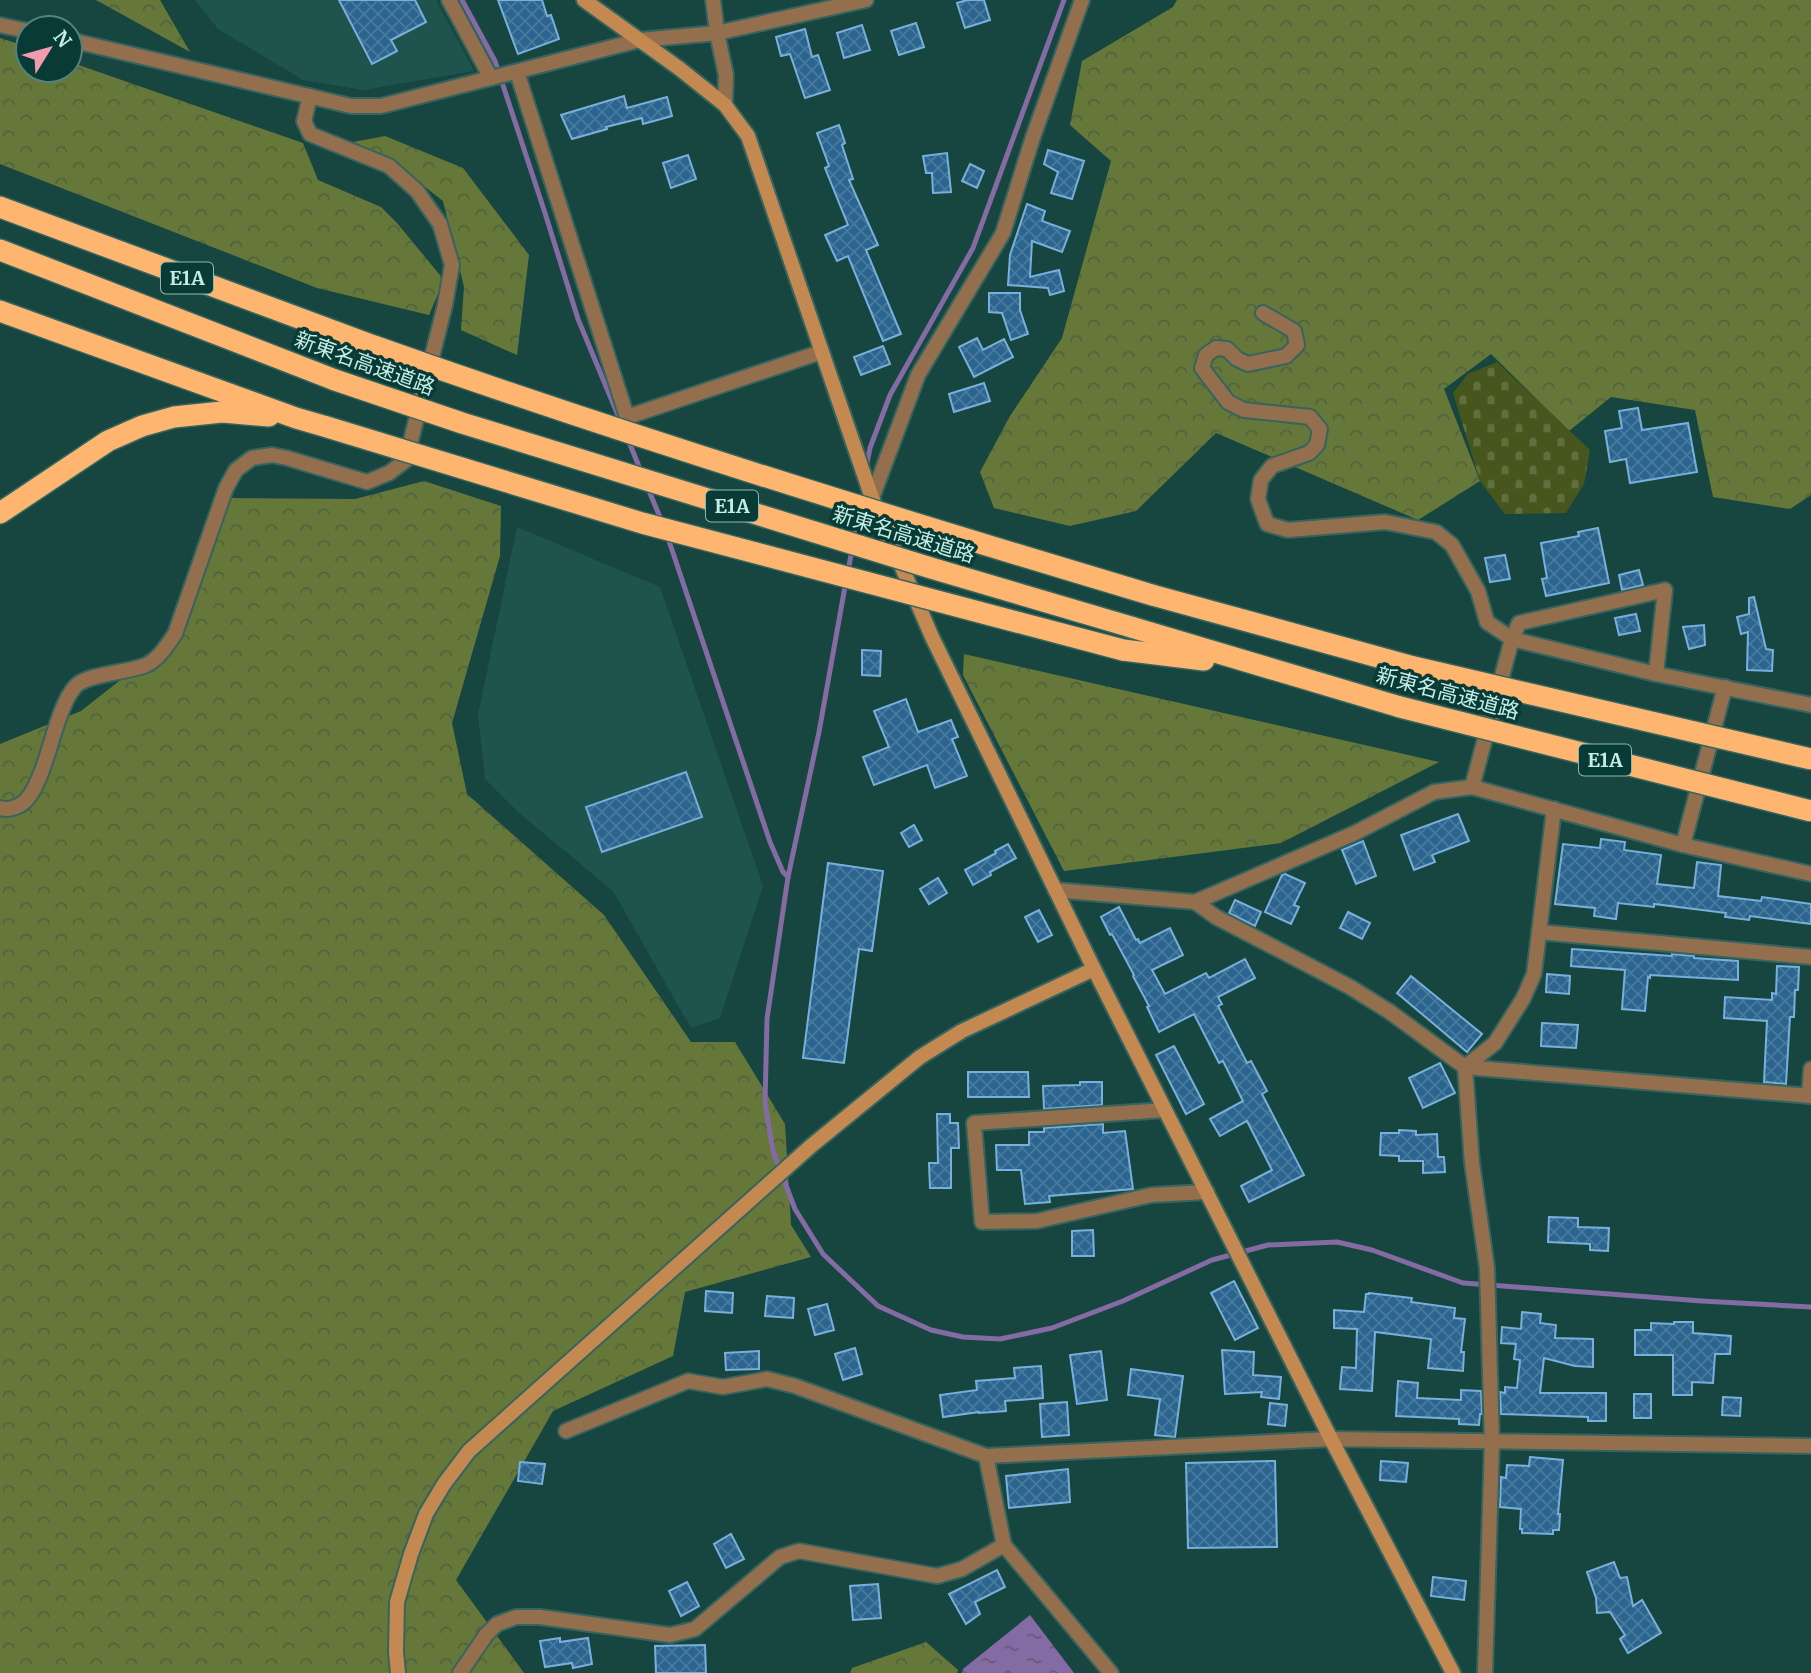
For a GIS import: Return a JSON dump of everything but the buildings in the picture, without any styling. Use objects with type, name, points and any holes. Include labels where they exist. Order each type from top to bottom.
[{"type":"highway","name":"新東名高速道路","points":[[0,207],[509,394],[949,534],[1152,595],[1414,667],[1811,759]]},
{"type":"highway","name":"新東名高速道路","points":[[0,250],[335,380],[475,427],[1262,667],[1400,706],[1811,811]]},
{"type":"highway","points":[[0,311],[296,418],[642,523],[1123,650],[1262,667]]},
{"type":"highway","points":[[0,513],[108,441],[142,426],[174,417],[222,412],[296,418]]},
{"type":"street","points":[[449,0],[491,78]]},
{"type":"street","points":[[584,0],[725,105],[748,136],[873,498],[932,637],[1094,969],[1331,1439],[1453,1673]]},
{"type":"street","points":[[713,0],[726,75],[725,105]]},
{"type":"street","points":[[84,43],[351,106],[381,106],[640,40],[717,33],[866,0]]},
{"type":"street","points":[[873,498],[918,375],[1003,233],[1033,137],[1082,0]]},
{"type":"street","points":[[517,72],[627,417],[821,352]]},
{"type":"street","points":[[0,808],[3,810],[18,807],[28,799],[66,700],[78,684],[148,664],[161,653],[175,634],[226,488],[236,470],[252,458],[272,455],[287,457],[367,482],[389,473],[406,460],[453,265],[440,224],[417,191],[388,166],[310,134],[304,121],[310,96]]},
{"type":"street","points":[[1263,313],[1294,331],[1297,345],[1286,356],[1248,364],[1237,359],[1227,349],[1216,348],[1206,355],[1202,368],[1228,402],[1244,410],[1310,417],[1320,429],[1317,445],[1308,453],[1272,466],[1261,480],[1258,499],[1267,524],[1288,530],[1385,522],[1436,532],[1452,545],[1478,591],[1487,622],[1512,639],[1656,674],[1811,705]]},
{"type":"street","points":[[1472,787],[1512,639],[1519,623],[1665,590],[1656,674]]},
{"type":"street","points":[[1683,845],[1725,687]]},
{"type":"street","points":[[1055,890],[1195,902],[1355,833],[1434,792],[1472,787],[1683,845],[1811,874]]},
{"type":"street","points":[[1465,1067],[1495,1043],[1523,999],[1534,974],[1554,809]]},
{"type":"street","points":[[1195,902],[1216,917],[1350,987],[1390,1012],[1465,1067],[1810,1096],[1811,1069]]},
{"type":"street","points":[[1539,932],[1811,957]]},
{"type":"street","points":[[398,1673],[397,1602],[411,1554],[426,1514],[469,1451],[811,1146],[920,1057],[962,1031],[1094,969]]},
{"type":"street","points":[[1465,1067],[1472,1163],[1487,1268],[1492,1442],[1485,1673]]},
{"type":"street","points":[[1165,1110],[974,1123],[982,1222],[1037,1221],[1151,1195],[1207,1192]]},
{"type":"street","points":[[566,1431],[688,1381],[723,1387],[767,1379],[986,1457],[1331,1439],[1811,1446]]},
{"type":"street","points":[[986,1457],[1004,1545],[1111,1673]]},
{"type":"street","points":[[460,1673],[486,1635],[497,1625],[516,1617],[540,1617],[670,1635],[695,1629],[780,1557],[799,1551],[937,1576],[962,1569],[1004,1545]]},
{"type":"shaded area","points":[[195,0],[436,0],[474,71],[363,90],[303,80],[218,29]]},
{"type":"shaded area","points":[[517,527],[660,587],[763,886],[720,1018],[691,1028],[613,891],[518,812],[485,779],[478,715]]},
{"type":"green space","points":[[96,0],[160,0],[190,52]]},
{"type":"green space","points":[[1177,0],[1811,0],[1811,495],[1790,509],[1713,497],[1695,410],[1611,397],[1569,431],[1491,354],[1444,389],[1480,481],[1418,520],[1216,433],[1136,511],[1070,526],[994,508],[980,472],[1010,416],[1062,338],[1111,161],[1070,125],[1082,61],[1173,7]]},
{"type":"green space","points":[[0,38],[14,42],[14,84],[84,84],[84,67],[303,143],[318,180],[381,207],[444,280],[429,315],[317,288],[0,164]]},
{"type":"green space","points":[[385,136],[463,168],[529,255],[517,355],[461,330],[464,287],[443,201],[384,155],[353,142]]},
{"type":"green space","points":[[1497,362],[1590,450],[1584,484],[1566,513],[1505,514],[1480,481],[1453,393],[1468,374]]},
{"type":"green space","points":[[424,481],[501,506],[500,556],[452,723],[467,794],[604,915],[691,1042],[735,1042],[785,1124],[791,1225],[811,1257],[685,1292],[673,1356],[553,1411],[456,1580],[524,1673],[0,1673],[0,744],[81,711],[184,630],[229,498],[355,499]]},
{"type":"green space","points":[[964,654],[1439,762],[1281,843],[1064,871],[963,675]]},
{"type":"green space","points":[[926,1642],[958,1670],[957,1673],[850,1673],[852,1668]]},
{"type":"water","points":[[1030,1615],[1074,1673],[962,1673],[963,1669]]},
{"type":"waterway","points":[[462,0],[495,61],[578,319],[622,425]]},
{"type":"waterway","points":[[866,468],[870,448],[890,395],[973,248],[1064,0]]},
{"type":"waterway","points":[[627,437],[642,474]]},
{"type":"waterway","points":[[647,486],[662,522]]},
{"type":"waterway","points":[[853,540],[858,512]]},
{"type":"waterway","points":[[667,535],[770,842],[783,872],[788,877]]},
{"type":"waterway","points":[[848,571],[852,550]]},
{"type":"waterway","points":[[846,581],[819,732],[788,877],[767,1019],[765,1103],[773,1151],[795,1209],[823,1254],[878,1306],[931,1330],[963,1337],[1000,1339],[1052,1328],[1123,1301],[1212,1260],[1268,1245],[1337,1242],[1372,1250],[1463,1283],[1811,1307]]}]
